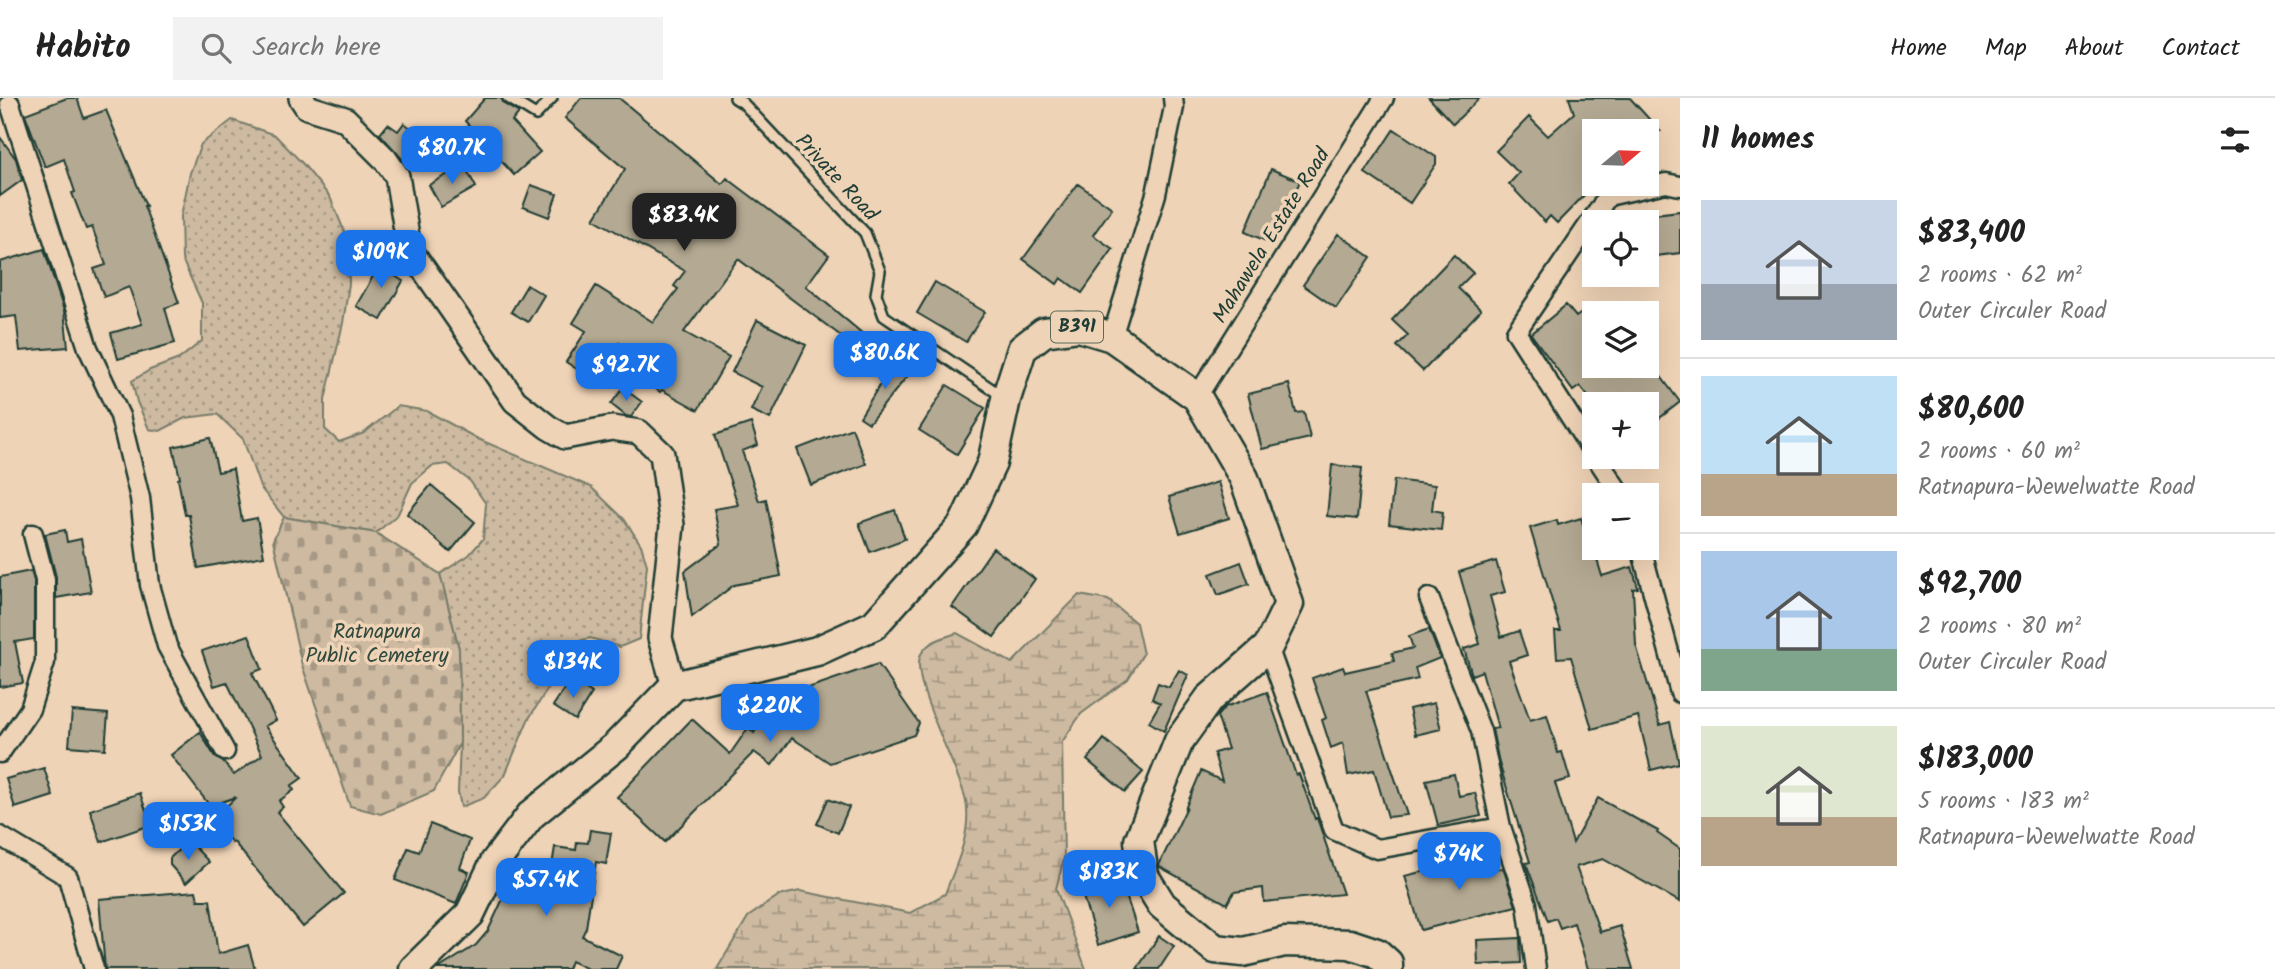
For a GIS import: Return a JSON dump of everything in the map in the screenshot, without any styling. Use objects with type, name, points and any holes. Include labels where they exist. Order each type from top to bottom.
[{"type":"main road","name":"B391","points":[[674,686],[817,651],[874,625],[963,525],[992,463],[1006,399],[1022,349],[1044,332],[1079,327],[1112,337],[1197,397],[1244,478],[1289,604],[1268,647],[1209,699],[1180,741],[1139,841],[1143,876],[1162,905],[1215,949],[1243,952],[1285,942],[1350,944],[1377,953],[1393,967]]},
{"type":"main road","points":[[414,969],[470,914],[495,862],[531,815],[617,747],[674,686]]},
{"type":"street","points":[[301,98],[307,107],[345,118],[385,159],[397,176],[409,248],[515,401],[565,437],[612,428],[639,432],[662,454],[672,526],[660,638],[674,686]]},
{"type":"street","points":[[1112,337],[1156,194],[1174,107],[1173,98]]},
{"type":"street","name":"Mahawela Estate Road","points":[[1197,397],[1384,98]]},
{"type":"street","points":[[11,103],[88,348],[120,416],[140,499],[150,585],[167,646],[225,751]]},
{"type":"street","points":[[1582,435],[1516,332],[1608,196],[1666,183],[1680,186]]},
{"type":"street","points":[[0,753],[30,709],[45,662],[45,580],[33,534]]},
{"type":"street","points":[[1644,560],[1680,693]]},
{"type":"street","points":[[1429,598],[1481,732],[1501,827],[1527,904],[1536,969]]},
{"type":"street","points":[[1268,647],[1334,830],[1377,849],[1501,827]]},
{"type":"street","points":[[0,836],[68,877],[94,969]]},
{"type":"lane","points":[[508,98],[536,115],[552,98]]},
{"type":"lane","name":"Private Road","points":[[735,98],[743,103],[865,233],[880,271],[876,294],[884,316],[1006,399]]},
{"type":"green space","points":[[232,120],[275,135],[330,197],[348,240],[349,284],[325,400],[325,429],[339,442],[364,433],[398,406],[427,411],[478,439],[591,487],[624,519],[641,545],[647,565],[639,639],[620,647],[590,638],[569,644],[549,662],[550,685],[528,720],[505,775],[484,798],[461,807],[458,792],[459,649],[440,574],[469,555],[483,539],[486,504],[470,481],[448,464],[432,466],[412,483],[398,514],[376,533],[284,517],[260,487],[243,439],[217,414],[185,418],[160,431],[149,429],[137,402],[132,381],[150,370],[179,359],[202,341],[202,303],[182,259],[181,216],[190,173],[201,144]]},
{"type":"green space","name":"Ratnapura Public Cemetery","points":[[284,517],[376,533],[440,574],[459,649],[460,743],[434,791],[381,814],[350,806],[302,665],[273,540]]},
{"type":"green space","points":[[1079,595],[1108,600],[1136,623],[1143,654],[1128,679],[1081,714],[1062,742],[1064,858],[1056,889],[1086,969],[717,969],[748,917],[778,896],[800,891],[910,913],[945,894],[965,837],[966,801],[928,703],[919,666],[921,654],[932,643],[957,633],[1012,663]]},
{"type":"building","points":[[67,98],[77,98],[84,118],[106,110],[146,206],[179,303],[165,308],[175,343],[118,359],[111,333],[142,324],[129,287],[104,297],[94,269],[106,265],[92,227],[86,229],[72,193],[75,192],[64,159],[45,167],[25,114]]},
{"type":"building","points":[[485,98],[501,98],[504,104],[519,113],[512,121],[540,152],[514,175],[465,121]]},
{"type":"building","points":[[581,98],[619,98],[722,184],[727,178],[829,255],[806,286],[870,340],[861,351],[738,259],[684,332],[729,357],[698,410],[662,390],[660,392],[644,381],[654,366],[619,343],[595,381],[566,362],[586,331],[573,323],[596,286],[653,322],[678,289],[674,286],[685,271],[594,219],[625,169],[565,118]]},
{"type":"building","points":[[1429,98],[1480,98],[1453,124]]},
{"type":"building","points":[[1569,98],[1630,98],[1649,119],[1582,119],[1583,196],[1557,223],[1550,216],[1545,222],[1509,184],[1519,173],[1496,151],[1529,117],[1548,136],[1574,113]]},
{"type":"building","points":[[404,123],[430,142],[411,169],[380,134],[388,124],[398,131]]},
{"type":"building","points":[[1394,129],[1436,157],[1436,164],[1410,203],[1365,173]]},
{"type":"building","points":[[0,137],[16,159],[22,180],[0,196]]},
{"type":"building","points":[[464,165],[476,187],[441,207],[429,185]]},
{"type":"building","points":[[1271,169],[1300,181],[1273,244],[1245,232]]},
{"type":"building","points":[[1078,184],[1112,208],[1093,235],[1113,249],[1082,293],[1061,278],[1057,284],[1023,259]]},
{"type":"building","points":[[531,185],[557,194],[549,217],[523,207]]},
{"type":"building","points":[[1680,211],[1680,253],[1659,256],[1659,214]]},
{"type":"building","points":[[1338,234],[1371,257],[1336,308],[1303,285]]},
{"type":"building","points":[[44,249],[64,311],[68,347],[20,351],[16,316],[0,318],[0,262]]},
{"type":"building","points":[[1454,255],[1473,273],[1458,288],[1481,310],[1423,371],[1397,346],[1408,335],[1392,320]]},
{"type":"building","points":[[384,257],[400,266],[395,276],[403,281],[381,320],[356,306]]},
{"type":"building","points":[[935,282],[985,312],[966,342],[917,313]]},
{"type":"building","points":[[527,285],[544,295],[528,322],[511,312]]},
{"type":"building","points":[[1566,305],[1576,317],[1582,313],[1582,378],[1659,378],[1659,374],[1680,402],[1659,419],[1659,392],[1585,392],[1580,386],[1573,391],[1531,334]]},
{"type":"building","points":[[757,320],[806,345],[770,419],[751,410],[762,387],[732,372]]},
{"type":"building","points":[[895,360],[910,373],[869,423],[860,417]]},
{"type":"building","points":[[1289,384],[1296,413],[1304,412],[1310,438],[1262,449],[1248,394]]},
{"type":"building","points":[[947,385],[985,408],[957,454],[919,430]]},
{"type":"building","points":[[623,388],[642,402],[631,417],[611,404]]},
{"type":"building","points":[[751,423],[758,445],[742,451],[759,501],[766,499],[781,576],[734,585],[692,617],[685,571],[721,544],[714,509],[738,505],[715,435]]},
{"type":"building","points":[[852,428],[866,464],[811,485],[797,449]]},
{"type":"building","points":[[210,438],[218,472],[233,469],[242,521],[257,518],[264,556],[198,568],[173,447]]},
{"type":"building","points":[[1332,465],[1362,468],[1357,519],[1327,516]]},
{"type":"building","points":[[1394,480],[1435,485],[1432,510],[1443,512],[1441,530],[1389,524]]},
{"type":"building","points":[[1218,482],[1229,518],[1180,533],[1169,497]]},
{"type":"building","points":[[431,485],[475,522],[450,552],[407,514]]},
{"type":"building","points":[[895,510],[905,539],[870,552],[859,523]]},
{"type":"building","points":[[1581,518],[1582,560],[1597,560],[1602,576],[1632,567],[1638,588],[1633,589],[1636,645],[1660,725],[1670,722],[1679,763],[1651,770],[1638,716],[1592,729],[1571,657],[1557,658],[1555,631],[1561,631],[1530,528],[1557,520],[1558,525]]},
{"type":"building","points":[[65,530],[67,542],[81,539],[91,592],[56,598],[56,577],[45,534]]},
{"type":"building","points":[[993,548],[1035,579],[994,637],[952,607]]},
{"type":"building","points":[[1496,561],[1505,592],[1490,596],[1501,637],[1519,631],[1527,655],[1509,661],[1530,720],[1547,715],[1558,753],[1562,752],[1570,779],[1555,783],[1573,843],[1598,798],[1658,831],[1657,833],[1680,849],[1680,902],[1603,859],[1576,867],[1600,932],[1620,926],[1633,969],[1588,969],[1574,923],[1560,928],[1556,918],[1548,921],[1526,863],[1530,862],[1499,763],[1492,729],[1498,728],[1482,671],[1472,675],[1464,649],[1480,644],[1459,572]]},
{"type":"building","points":[[1241,562],[1249,584],[1218,595],[1210,574]]},
{"type":"building","points":[[31,571],[34,581],[34,639],[15,642],[23,683],[0,687],[0,577]]},
{"type":"building","points":[[1429,629],[1440,658],[1415,668],[1418,679],[1366,691],[1407,815],[1388,817],[1374,770],[1348,775],[1343,743],[1331,748],[1322,720],[1326,718],[1312,678],[1343,667],[1345,672],[1394,661],[1392,653],[1413,648],[1409,636]]},
{"type":"building","points":[[249,635],[262,669],[252,673],[276,720],[265,726],[302,778],[291,786],[294,790],[279,801],[283,807],[277,812],[344,893],[303,927],[214,818],[236,797],[210,806],[171,755],[200,732],[215,757],[234,775],[262,755],[227,682],[214,686],[202,651]]},
{"type":"building","points":[[878,664],[919,723],[914,735],[830,763],[792,738],[772,765],[754,752],[665,842],[617,797],[692,719],[730,754],[748,728],[754,733],[773,700]]},
{"type":"building","points":[[1179,670],[1188,675],[1164,731],[1149,722],[1160,703],[1152,699],[1158,683],[1169,687]]},
{"type":"building","points":[[571,679],[592,693],[575,720],[553,706]]},
{"type":"building","points":[[1267,692],[1296,775],[1299,774],[1315,819],[1317,818],[1343,894],[1264,902],[1263,888],[1234,892],[1227,904],[1159,865],[1201,771],[1222,781],[1214,753],[1228,749],[1217,716],[1225,707]]},
{"type":"building","points":[[1434,703],[1441,729],[1415,735],[1409,709]]},
{"type":"building","points":[[72,711],[108,714],[105,749],[69,746]]},
{"type":"building","points":[[1104,739],[1143,772],[1125,792],[1087,760]]},
{"type":"building","points":[[44,768],[53,796],[15,808],[6,779]]},
{"type":"building","points":[[1454,774],[1459,796],[1475,793],[1481,816],[1438,825],[1426,780]]},
{"type":"building","points":[[140,793],[151,825],[101,842],[90,810]]},
{"type":"building","points":[[828,799],[849,807],[838,833],[817,824]]},
{"type":"building","points":[[430,824],[470,840],[460,868],[469,872],[456,904],[395,880],[408,848],[419,852]]},
{"type":"building","points":[[590,830],[611,833],[606,864],[596,862],[586,928],[582,936],[622,956],[616,969],[588,969],[571,961],[568,969],[438,969],[476,945],[488,931],[508,888],[510,872],[550,878],[555,847],[576,850],[577,842],[588,843]]},
{"type":"building","points":[[185,844],[192,844],[209,862],[186,883],[170,865],[170,858]]},
{"type":"building","points":[[1491,854],[1495,869],[1503,868],[1516,906],[1421,930],[1405,876]]},
{"type":"building","points":[[1119,874],[1138,932],[1098,945],[1080,887]]},
{"type":"building","points":[[196,891],[198,900],[210,900],[218,954],[248,945],[255,969],[105,969],[99,899]]},
{"type":"building","points":[[1159,936],[1174,946],[1159,969],[1137,969]]},
{"type":"building","points":[[1520,938],[1521,963],[1478,965],[1477,940]]}]
